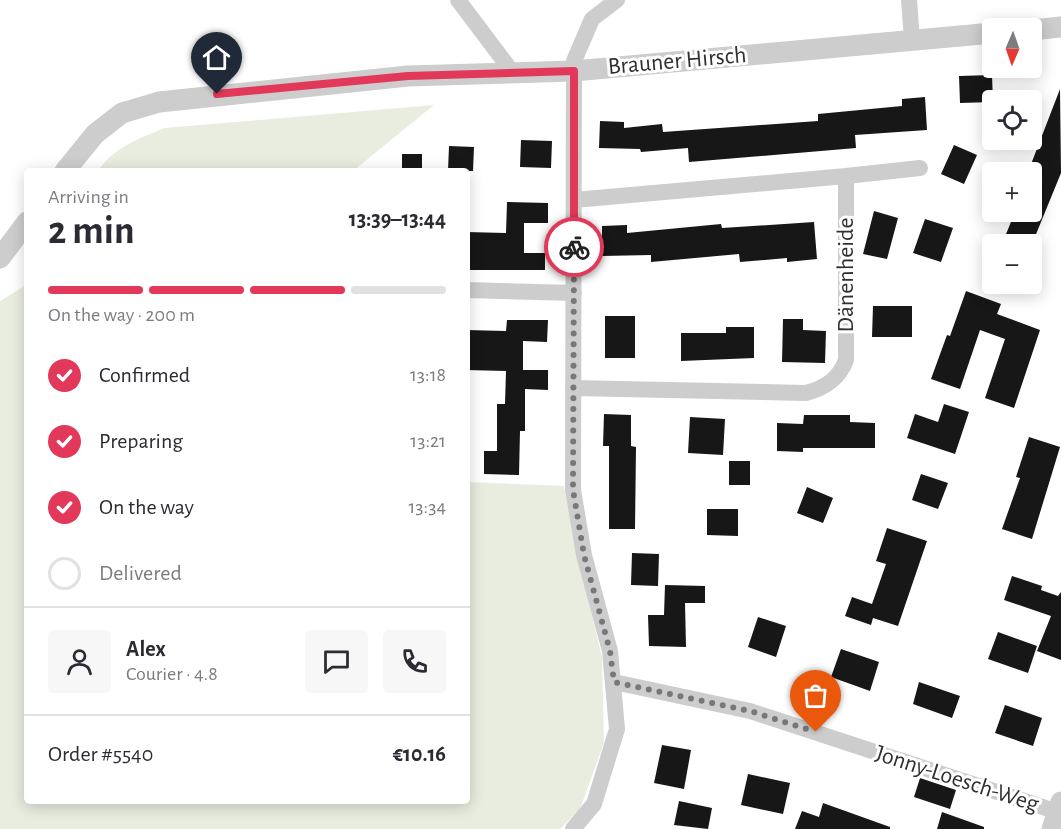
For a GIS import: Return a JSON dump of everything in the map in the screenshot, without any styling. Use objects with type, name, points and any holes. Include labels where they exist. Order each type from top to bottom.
[{"type":"street","points":[[458,0],[513,73]]},
{"type":"street","points":[[573,829],[594,804],[617,729],[610,651],[584,555],[573,490],[574,60],[592,19],[617,0]]},
{"type":"street","points":[[909,0],[912,40]]},
{"type":"street","points":[[1042,29],[1061,27]]},
{"type":"street","name":"Brauner Hirsch","points":[[67,168],[95,134],[122,113],[159,102],[408,76],[574,71],[982,34]]},
{"type":"street","points":[[574,200],[920,168]]},
{"type":"street","name":"Dänenheide","points":[[573,388],[806,393],[829,383],[838,375],[846,360],[846,176]]},
{"type":"street","points":[[0,258],[24,226]]},
{"type":"street","points":[[470,290],[574,293]]},
{"type":"street","name":"Jonny-Loesch-Weg","points":[[614,682],[750,711],[1057,814]]},
{"type":"shaded area","points":[[434,105],[357,168],[100,168],[120,149],[165,128]]},
{"type":"shaded area","points":[[24,286],[24,804],[470,804],[470,482],[564,486],[573,537],[602,657],[604,743],[580,809],[560,829],[0,829],[0,301]]},
{"type":"building","points":[[982,75],[982,78],[992,78],[993,90],[982,90],[982,102],[960,103],[959,76]]},
{"type":"building","points":[[1060,89],[1061,173],[1042,220],[1042,162],[1032,162],[1036,150],[1042,150],[1042,136]]},
{"type":"building","points":[[925,97],[927,130],[855,135],[856,148],[689,162],[688,148],[641,152],[640,149],[599,148],[600,121],[624,122],[624,128],[662,124],[663,132],[818,121],[818,114],[902,106],[902,99]]},
{"type":"building","points":[[521,140],[552,141],[551,168],[520,167]]},
{"type":"building","points":[[954,145],[977,155],[964,184],[941,174]]},
{"type":"building","points":[[449,146],[474,147],[473,171],[470,171],[470,168],[448,168]]},
{"type":"building","points":[[402,154],[422,154],[422,168],[402,168]]},
{"type":"building","points":[[507,202],[548,203],[548,223],[524,223],[524,253],[545,253],[545,270],[470,270],[470,232],[506,233]]},
{"type":"building","points":[[874,211],[898,218],[887,259],[863,254]]},
{"type":"building","points":[[925,219],[953,228],[941,262],[913,253]]},
{"type":"building","points":[[814,222],[817,259],[787,262],[787,258],[740,262],[739,254],[651,262],[651,255],[602,256],[602,226],[627,225],[627,233],[721,224],[722,228]]},
{"type":"building","points":[[1011,222],[1041,222],[1036,234],[1006,234]]},
{"type":"building","points":[[966,291],[1001,304],[997,314],[1040,330],[1014,408],[985,398],[1005,339],[980,330],[960,389],[931,379]]},
{"type":"building","points":[[873,306],[912,306],[912,337],[872,337]]},
{"type":"building","points":[[605,316],[635,316],[635,358],[605,358]]},
{"type":"building","points":[[783,319],[803,319],[803,330],[826,331],[825,363],[782,362]]},
{"type":"building","points":[[507,320],[548,320],[547,342],[523,341],[523,370],[548,370],[548,390],[525,389],[525,431],[520,431],[519,475],[484,474],[484,451],[497,451],[497,404],[505,404],[506,371],[470,370],[470,330],[506,331]]},
{"type":"building","points":[[726,327],[754,327],[754,358],[681,361],[681,333],[726,333]]},
{"type":"building","points":[[944,404],[969,412],[955,454],[907,438],[915,414],[938,422]]},
{"type":"building","points":[[604,414],[631,415],[631,446],[636,447],[635,529],[609,529],[609,446],[603,446]]},
{"type":"building","points":[[804,415],[850,415],[850,422],[875,423],[875,448],[803,448],[803,452],[777,451],[777,423],[803,424]]},
{"type":"building","points":[[690,417],[725,419],[723,455],[688,453]]},
{"type":"building","points":[[1029,437],[1060,447],[1032,539],[1002,529],[1020,478],[1016,477]]},
{"type":"building","points":[[729,461],[750,461],[750,485],[729,485]]},
{"type":"building","points":[[921,474],[948,483],[938,509],[912,500]]},
{"type":"building","points":[[807,487],[833,498],[823,523],[797,513]]},
{"type":"building","points":[[707,509],[738,509],[738,536],[707,535]]},
{"type":"building","points":[[887,528],[927,541],[898,626],[873,618],[871,625],[845,616],[852,597],[872,604],[886,564],[876,561]]},
{"type":"building","points":[[632,553],[659,554],[658,586],[631,585]]},
{"type":"building","points":[[1012,576],[1042,586],[1041,590],[1058,596],[1061,592],[1061,660],[1037,651],[1051,616],[1004,600]]},
{"type":"building","points":[[665,585],[705,586],[705,603],[685,603],[686,647],[649,646],[648,615],[664,615]]},
{"type":"building","points":[[758,617],[786,626],[776,657],[748,647]]},
{"type":"building","points":[[998,632],[1037,646],[1028,673],[988,659]]},
{"type":"building","points":[[841,649],[879,662],[870,691],[831,677]]},
{"type":"building","points":[[919,682],[960,696],[952,718],[913,704]]},
{"type":"building","points":[[1005,705],[1042,718],[1033,746],[995,733]]},
{"type":"building","points":[[662,745],[691,750],[684,789],[654,783]]},
{"type":"building","points":[[748,774],[790,783],[783,814],[741,805]]},
{"type":"building","points":[[920,778],[956,790],[950,809],[914,797]]},
{"type":"building","points":[[679,801],[712,808],[708,829],[674,825]]},
{"type":"building","points":[[823,803],[890,827],[890,829],[795,829],[802,811],[819,817]]},
{"type":"building","points":[[942,812],[984,827],[984,829],[937,829]]},
{"type":"way so far","points":[[574,247],[573,490],[584,555],[610,651],[614,682],[750,711],[816,732]]},
{"type":"route","points":[[217,94],[408,76],[574,71],[574,247]]}]
